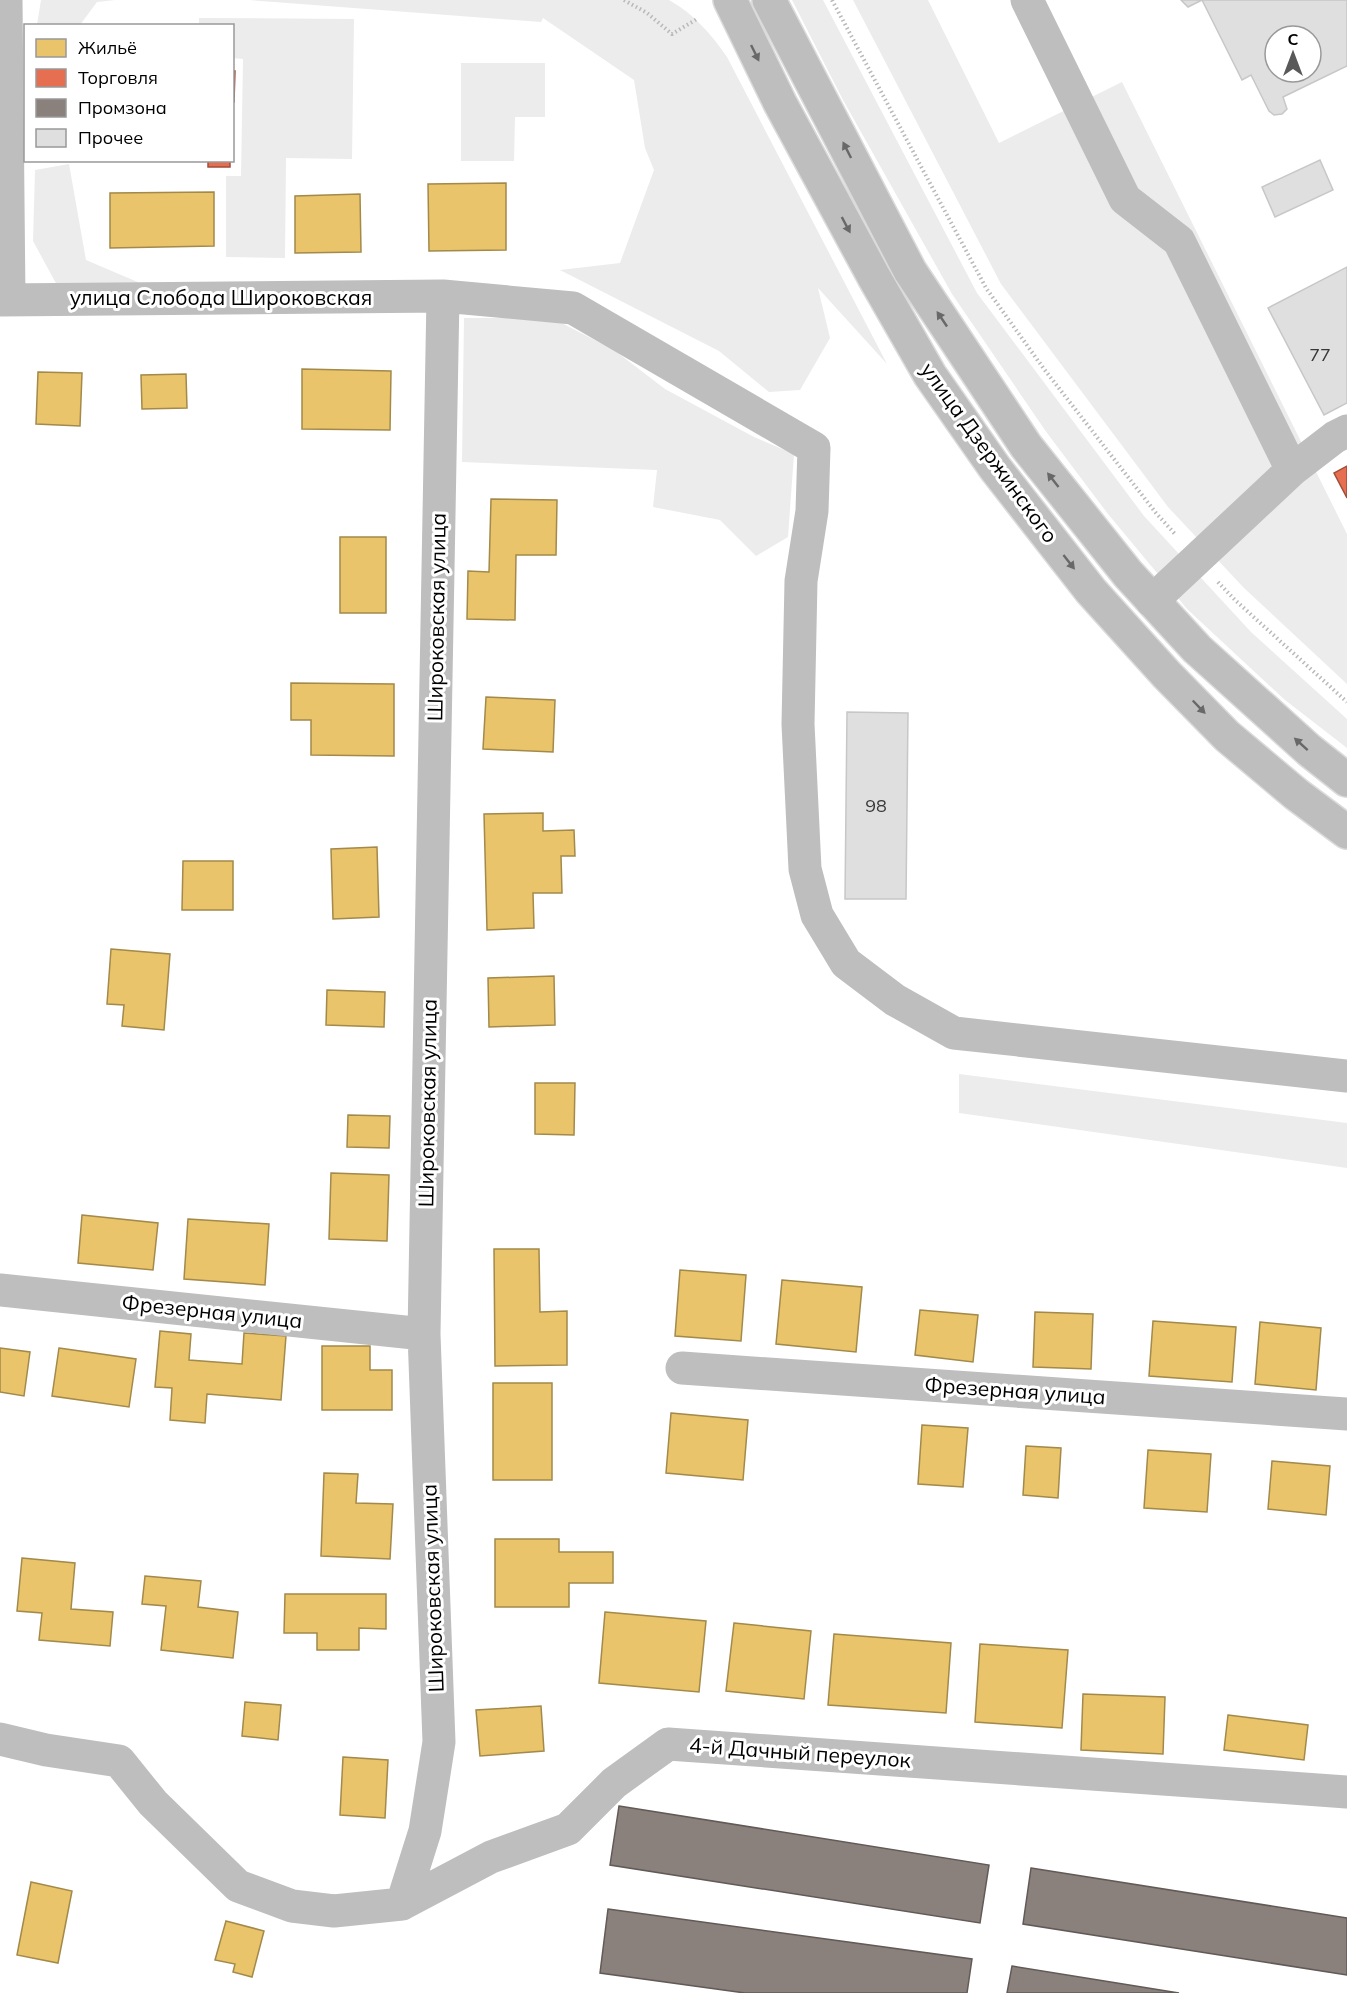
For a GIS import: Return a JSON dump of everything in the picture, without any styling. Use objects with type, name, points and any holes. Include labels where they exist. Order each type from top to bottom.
[{"type":"main road","points":[[4,300],[6,0]]},
{"type":"main road","name":"улица Дзержинского","points":[[730,0],[780,103],[874,278],[930,375],[995,468],[1091,591],[1167,675],[1227,736],[1296,794],[1347,832]]},
{"type":"main road","name":"улица Дзержинского","points":[[769,0],[910,271],[1026,446],[1128,574],[1197,649],[1309,750],[1347,780]]},
{"type":"main road","points":[[1027,0],[1125,199],[1179,241],[1292,470]]},
{"type":"main road","name":"улица Слобода Широковская","points":[[4,300],[443,296],[573,308],[814,448],[812,511],[801,581],[798,724],[805,869],[817,915],[846,963],[895,1000],[954,1033],[1347,1076]]},
{"type":"main road","name":"Широковская улица","points":[[402,1904],[425,1831],[439,1742],[424,1334],[443,296]]},
{"type":"main road","points":[[1152,601],[1292,470],[1347,430]]},
{"type":"main road","name":"Фрезерная улица","points":[[0,1290],[424,1334]]},
{"type":"main road","name":"Фрезерная улица","points":[[682,1368],[1347,1414]]},
{"type":"main road","name":"4-й Дачный переулок","points":[[0,1739],[46,1750],[119,1761],[153,1803],[238,1886],[292,1906],[334,1911],[402,1904],[490,1857],[568,1829],[614,1783],[668,1744],[1347,1792]]},
{"type":"path","points":[[624,0],[647,13],[672,34],[697,19]]},
{"type":"path","points":[[832,0],[986,288],[1044,369],[1156,513],[1197,559],[1235,600],[1347,702]]},
{"type":"shaded area","points":[[41,0],[115,0],[97,2],[81,24],[37,24]]},
{"type":"shaded area","points":[[249,0],[669,0],[701,25],[727,57],[887,364],[818,288],[830,338],[800,390],[769,392],[719,351],[560,270],[620,263],[654,170],[645,148],[634,80],[543,18],[541,22]]},
{"type":"shaded area","points":[[792,0],[823,0],[977,293],[1144,516],[1251,632],[1347,719],[1347,748],[1285,700],[1187,609],[1108,514],[1047,433],[952,294],[843,100]]},
{"type":"shaded area","points":[[853,0],[928,0],[999,143],[1122,82],[1347,534],[1347,684],[1244,588],[1168,507],[1001,284]]},
{"type":"shaded area","points":[[199,18],[354,19],[352,159],[286,158],[285,258],[226,257],[226,176],[241,176],[243,59],[234,58],[234,24],[199,24]]},
{"type":"shaded area","points":[[461,63],[545,63],[545,117],[515,117],[514,161],[461,161]]},
{"type":"shaded area","points":[[69,164],[86,260],[147,286],[58,287],[33,241],[35,170]]},
{"type":"shaded area","points":[[464,318],[552,318],[614,350],[665,389],[754,437],[794,454],[788,537],[756,556],[720,520],[653,507],[657,470],[462,462]]},
{"type":"shaded area","points":[[959,1074],[1347,1123],[1347,1168],[959,1113]]},
{"type":"building: Жильё","points":[[506,183],[506,250],[429,251],[428,184]]},
{"type":"building: Жильё","points":[[214,192],[214,246],[110,248],[110,193]]},
{"type":"building: Жильё","points":[[360,194],[361,252],[295,253],[295,196]]},
{"type":"building: Жильё","points":[[302,369],[391,371],[390,430],[302,429]]},
{"type":"building: Жильё","points":[[38,372],[82,373],[80,426],[36,424]]},
{"type":"building: Жильё","points":[[186,374],[187,408],[142,409],[141,375]]},
{"type":"building: Жильё","points":[[491,499],[557,500],[556,555],[516,555],[515,620],[467,619],[468,571],[489,572]]},
{"type":"building: Жильё","points":[[340,537],[386,537],[386,613],[340,613]]},
{"type":"building: Жильё","points":[[291,683],[394,684],[394,756],[311,755],[311,720],[291,720]]},
{"type":"building: Жильё","points":[[486,697],[555,700],[553,752],[483,749]]},
{"type":"building: Жильё","points":[[543,813],[543,831],[574,830],[575,856],[561,856],[562,893],[533,893],[534,928],[487,930],[484,814]]},
{"type":"building: Жильё","points":[[377,847],[379,917],[333,919],[331,849]]},
{"type":"building: Жильё","points":[[183,861],[233,861],[233,910],[182,910]]},
{"type":"building: Жильё","points":[[111,949],[170,954],[164,1030],[122,1026],[124,1005],[107,1004]]},
{"type":"building: Жильё","points":[[554,976],[555,1025],[489,1027],[488,978]]},
{"type":"building: Жильё","points":[[327,990],[385,992],[384,1027],[326,1025]]},
{"type":"building: Жильё","points":[[535,1083],[575,1083],[574,1135],[535,1134]]},
{"type":"building: Жильё","points":[[348,1115],[390,1116],[389,1148],[347,1147]]},
{"type":"building: Жильё","points":[[331,1173],[389,1175],[387,1241],[329,1239]]},
{"type":"building: Жильё","points":[[82,1215],[158,1223],[153,1270],[78,1263]]},
{"type":"building: Жильё","points":[[188,1219],[269,1224],[265,1285],[184,1279]]},
{"type":"building: Жильё","points":[[494,1249],[539,1249],[540,1312],[567,1311],[567,1365],[495,1366]]},
{"type":"building: Жильё","points":[[680,1270],[746,1275],[741,1341],[675,1336]]},
{"type":"building: Жильё","points":[[782,1280],[862,1287],[856,1352],[776,1344]]},
{"type":"building: Жильё","points":[[920,1310],[978,1315],[973,1362],[915,1355]]},
{"type":"building: Жильё","points":[[1035,1312],[1093,1314],[1091,1369],[1033,1367]]},
{"type":"building: Жильё","points":[[1153,1321],[1236,1327],[1232,1382],[1149,1376]]},
{"type":"building: Жильё","points":[[1260,1322],[1321,1328],[1316,1390],[1255,1384]]},
{"type":"building: Жильё","points":[[160,1331],[191,1334],[189,1360],[242,1364],[244,1333],[286,1336],[281,1400],[207,1394],[205,1423],[170,1420],[172,1388],[155,1387]]},
{"type":"building: Жильё","points":[[322,1346],[370,1346],[370,1370],[392,1370],[392,1410],[322,1410]]},
{"type":"building: Жильё","points":[[0,1348],[30,1352],[24,1396],[0,1392]]},
{"type":"building: Жильё","points":[[59,1348],[136,1359],[129,1407],[52,1396]]},
{"type":"building: Жильё","points":[[493,1383],[552,1383],[552,1480],[493,1480]]},
{"type":"building: Жильё","points":[[671,1413],[748,1420],[743,1480],[666,1473]]},
{"type":"building: Жильё","points":[[922,1425],[968,1428],[963,1487],[918,1484]]},
{"type":"building: Жильё","points":[[1026,1446],[1061,1448],[1058,1498],[1023,1495]]},
{"type":"building: Жильё","points":[[1148,1450],[1211,1454],[1207,1512],[1144,1508]]},
{"type":"building: Жильё","points":[[1272,1461],[1330,1466],[1326,1515],[1268,1509]]},
{"type":"building: Жильё","points":[[324,1473],[358,1474],[356,1503],[393,1504],[390,1559],[321,1556]]},
{"type":"building: Жильё","points":[[495,1539],[559,1539],[559,1552],[613,1552],[613,1583],[569,1583],[569,1607],[495,1607]]},
{"type":"building: Жильё","points":[[22,1558],[75,1563],[71,1609],[113,1612],[110,1646],[39,1640],[42,1613],[17,1611]]},
{"type":"building: Жильё","points":[[145,1576],[201,1581],[198,1607],[238,1612],[233,1658],[161,1650],[166,1606],[142,1604]]},
{"type":"building: Жильё","points":[[285,1594],[386,1594],[386,1629],[359,1628],[359,1650],[317,1650],[317,1633],[284,1633]]},
{"type":"building: Жильё","points":[[605,1612],[706,1621],[699,1692],[599,1683]]},
{"type":"building: Жильё","points":[[734,1623],[811,1631],[804,1699],[726,1691]]},
{"type":"building: Жильё","points":[[834,1634],[951,1643],[946,1713],[828,1705]]},
{"type":"building: Жильё","points":[[980,1644],[1068,1650],[1062,1728],[975,1722]]},
{"type":"building: Жильё","points":[[1083,1694],[1165,1697],[1163,1754],[1081,1750]]},
{"type":"building: Жильё","points":[[245,1702],[281,1705],[278,1740],[242,1736]]},
{"type":"building: Жильё","points":[[541,1706],[544,1751],[480,1756],[476,1710]]},
{"type":"building: Жильё","points":[[1228,1715],[1308,1725],[1304,1760],[1224,1750]]},
{"type":"building: Жильё","points":[[343,1757],[388,1760],[385,1818],[340,1815]]},
{"type":"building: Жильё","points":[[31,1882],[72,1891],[58,1963],[17,1955]]},
{"type":"building: Жильё","points":[[226,1921],[264,1931],[252,1977],[233,1972],[235,1964],[215,1960]]},
{"type":"building: Торговля","points":[[208,162],[230,162],[230,167],[208,167]]},
{"type":"building: Торговля","points":[[1347,466],[1347,498],[1334,473]]},
{"type":"building: Промзона","points":[[619,1806],[989,1865],[980,1923],[610,1865]]},
{"type":"building: Промзона","points":[[1031,1868],[1347,1918],[1347,1975],[1023,1924]]},
{"type":"building: Промзона","points":[[608,1909],[972,1959],[967,1993],[745,1993],[600,1973]]},
{"type":"building: Промзона","points":[[1012,1966],[1179,1993],[1007,1993]]},
{"type":"building: Прочее","points":[[1181,0],[1202,0],[1188,7]]},
{"type":"building: Прочее","points":[[1202,0],[1347,0],[1347,66],[1323,78],[1323,24],[1263,24],[1263,84],[1310,84],[1283,97],[1287,109],[1282,114],[1274,115],[1269,111],[1251,75],[1242,80]]},
{"type":"building: Прочее","points":[[1320,160],[1333,190],[1275,217],[1262,187]]},
{"type":"building: Прочее","points":[[1347,267],[1347,403],[1324,415],[1268,308]]},
{"type":"building: Прочее","points":[[847,712],[908,713],[906,899],[845,899]]}]
